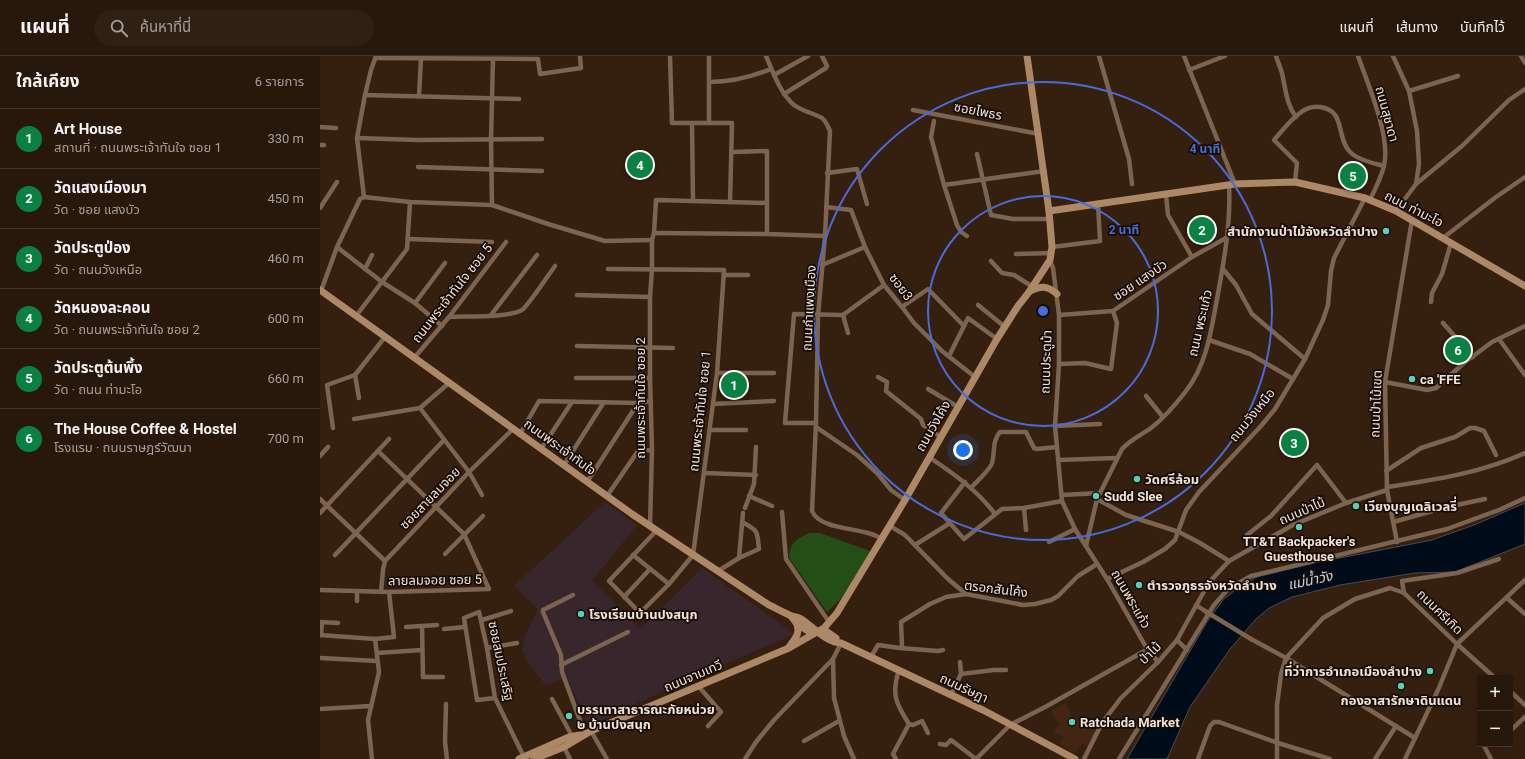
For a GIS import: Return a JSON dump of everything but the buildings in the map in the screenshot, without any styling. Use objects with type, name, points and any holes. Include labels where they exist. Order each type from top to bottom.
[{"type":"street","points":[[364,197],[357,138],[365,95],[376,57],[538,60],[540,74],[581,68],[580,56]]},
{"type":"street","points":[[670,56],[672,123],[732,123],[730,202]]},
{"type":"street","points":[[709,56],[709,123]]},
{"type":"street","name":"ถนนกำแพงเมือง","points":[[766,56],[784,94],[793,104],[822,119],[830,131],[825,236],[818,316],[816,425],[812,511],[819,520],[829,524],[869,533],[883,539]]},
{"type":"street","points":[[774,75],[808,56]]},
{"type":"street","points":[[784,94],[826,68],[827,66],[822,56]]},
{"type":"street","name":"ถนนประตูม้า","points":[[1027,56],[1050,219],[1051,253],[1059,315],[1059,364],[1055,426],[1062,498],[1075,529],[1086,546]]},
{"type":"street","points":[[1099,56],[1129,159],[1132,184]]},
{"type":"street","points":[[1184,56],[1232,184]]},
{"type":"street","points":[[1189,70],[1225,56]]},
{"type":"street","points":[[1276,56],[1283,77],[1285,94],[1296,117]]},
{"type":"street","name":"ถนนสุชาดา","points":[[1358,56],[1380,122],[1386,149],[1384,166],[1367,199]]},
{"type":"street","points":[[1394,56],[1409,91],[1417,131],[1419,164],[1416,184]]},
{"type":"street","points":[[1521,56],[1525,63]]},
{"type":"street","points":[[419,96],[421,59]]},
{"type":"street","points":[[492,205],[491,139],[493,60]]},
{"type":"street","points":[[710,82],[730,82],[771,69]]},
{"type":"street","points":[[1409,91],[1458,76]]},
{"type":"street","points":[[1396,211],[1416,184],[1462,146],[1510,100],[1525,88]]},
{"type":"street","points":[[365,95],[519,99]]},
{"type":"street","points":[[1295,182],[1297,164],[1274,140],[1300,113],[1322,106],[1329,109],[1335,115],[1347,149],[1352,154],[1363,160],[1384,166]]},
{"type":"street","name":"ซอยไพธร","points":[[913,110],[1039,134]]},
{"type":"street","points":[[934,121],[931,137],[944,185],[957,225],[961,232],[967,236]]},
{"type":"street","points":[[692,123],[693,200]]},
{"type":"street","points":[[320,127],[336,128]]},
{"type":"street","points":[[357,138],[542,139]]},
{"type":"street","points":[[732,152],[767,151],[767,234]]},
{"type":"street","points":[[978,154],[992,215],[1013,219],[1050,219]]},
{"type":"street","points":[[418,168],[542,171]]},
{"type":"street","points":[[827,173],[857,169],[867,204]]},
{"type":"street","points":[[944,185],[1044,171]]},
{"type":"street","points":[[1443,238],[1496,197],[1525,177]]},
{"type":"street","points":[[320,208],[337,182]]},
{"type":"street","name":"ถนน ท่ามะโอ","points":[[1049,211],[1166,195],[1232,184],[1295,182],[1367,199],[1396,211],[1525,286]]},
{"type":"street","name":"ถนน พระแก้ว","points":[[1086,546],[1097,499],[1116,458],[1127,443],[1150,428],[1163,417],[1187,390],[1197,375],[1204,359],[1223,269],[1226,238],[1230,221],[1232,184]]},
{"type":"street","points":[[1166,195],[1168,215],[1192,257]]},
{"type":"street","points":[[321,290],[337,247],[360,199],[364,197],[410,202],[492,205],[605,241],[652,240]]},
{"type":"street","name":"ถนนวังเหนือ","points":[[1107,579],[1143,562],[1175,540],[1186,510],[1199,492],[1275,409],[1305,359],[1323,320],[1328,305],[1334,258],[1367,199]]},
{"type":"street","name":"ถนนพระเจ้าทันใจ ซอย 2","points":[[654,528],[650,378],[650,297],[652,240],[654,233],[656,200],[767,203]]},
{"type":"street","points":[[356,316],[407,249],[410,202]]},
{"type":"street","points":[[1016,254],[1051,253],[1100,241],[1098,204]]},
{"type":"street","name":"ซอย3","points":[[826,207],[851,210],[865,247],[884,286],[914,323],[949,356],[975,377]]},
{"type":"street","name":"ถนนป่าไม้เขต","points":[[1397,542],[1387,488],[1385,382],[1412,220]]},
{"type":"street","points":[[654,233],[825,236]]},
{"type":"street","name":"ซอย แสงบัว","points":[[1059,315],[1113,312],[1192,257],[1226,238]]},
{"type":"street","points":[[408,239],[492,242]]},
{"type":"street","name":"ถนนพระเจ้าทันใจ ซอย 5","points":[[414,358],[442,326],[506,242]]},
{"type":"street","points":[[1431,302],[1432,293],[1442,274],[1451,243]]},
{"type":"street","points":[[337,247],[382,282],[415,303],[442,326]]},
{"type":"street","points":[[822,265],[865,247]]},
{"type":"street","name":"ถนนวังโค้ง","points":[[818,632],[824,628],[842,606],[906,500],[997,339],[1031,289],[1051,253]]},
{"type":"street","points":[[365,268],[372,255]]},
{"type":"street","points":[[491,315],[537,255]]},
{"type":"street","points":[[991,261],[1002,274],[1014,275],[1031,289],[1045,287],[1050,288],[1057,294]]},
{"type":"street","points":[[415,303],[445,263]]},
{"type":"street","points":[[449,317],[515,313],[524,309],[555,266]]},
{"type":"street","points":[[608,269],[724,272],[748,275]]},
{"type":"street","points":[[1223,269],[1236,285],[1252,314],[1305,359]]},
{"type":"street","name":"ถนนพระเจ้าทันใจ ซอย 1","points":[[693,555],[717,374],[724,272]]},
{"type":"street","points":[[884,286],[843,315],[818,316],[794,314],[785,423],[816,425],[857,455],[877,472],[891,490],[906,500]]},
{"type":"street","points":[[902,307],[928,289],[964,326]]},
{"type":"street","name":"ถนนพระเจ้าทันใจ","points":[[321,290],[607,496],[769,605],[791,616],[799,618],[818,632]]},
{"type":"street","points":[[577,295],[650,297]]},
{"type":"street","points":[[978,305],[1005,327]]},
{"type":"street","points":[[1059,364],[1085,363],[1111,369],[1117,323],[1113,312]]},
{"type":"street","points":[[843,315],[848,333]]},
{"type":"street","points":[[949,356],[968,318],[997,339]]},
{"type":"street","points":[[1443,323],[1473,357]]},
{"type":"street","points":[[1385,382],[1427,390],[1436,388],[1492,342],[1525,326]]},
{"type":"street","points":[[333,428],[327,385],[354,375],[385,337]]},
{"type":"street","points":[[1499,339],[1525,375]]},
{"type":"street","points":[[1209,340],[1250,354],[1293,378]]},
{"type":"street","points":[[577,346],[673,348]]},
{"type":"street","points":[[717,374],[774,372]]},
{"type":"street","points":[[354,375],[359,398]]},
{"type":"street","points":[[878,377],[887,382],[886,391],[921,419],[923,425],[941,437]]},
{"type":"street","points":[[576,378],[650,378]]},
{"type":"street","points":[[354,419],[420,408],[449,383]]},
{"type":"street","points":[[928,389],[958,407]]},
{"type":"street","points":[[1146,396],[1163,417]]},
{"type":"street","points":[[520,434],[539,401],[638,403],[651,401]]},
{"type":"street","points":[[713,404],[774,401]]},
{"type":"street","points":[[542,449],[572,402]]},
{"type":"street","points":[[564,465],[604,402]]},
{"type":"street","points":[[587,482],[638,403]]},
{"type":"street","points":[[420,408],[469,472],[482,495]]},
{"type":"street","points":[[1055,426],[1100,424]]},
{"type":"street","points":[[1386,471],[1421,448],[1455,437],[1470,428],[1484,431],[1488,436],[1496,455]]},
{"type":"street","name":"ซอยสายลมจอย","points":[[385,561],[436,506],[513,429]]},
{"type":"street","points":[[710,430],[746,430]]},
{"type":"street","points":[[971,488],[992,464],[994,447],[1000,432],[1026,432],[1034,448],[1037,449],[1057,446]]},
{"type":"street","points":[[320,513],[389,439]]},
{"type":"street","points":[[335,555],[408,480],[444,440]]},
{"type":"street","points":[[320,456],[328,447]]},
{"type":"street","points":[[739,558],[744,510],[756,475],[756,447]]},
{"type":"street","points":[[607,496],[638,451],[652,450]]},
{"type":"street","points":[[378,451],[464,534]]},
{"type":"street","name":"ถนนป่าไม้","points":[[1230,561],[1293,525],[1346,503],[1387,488],[1439,480],[1504,462],[1525,453]]},
{"type":"street","points":[[929,457],[965,482],[982,498],[995,514]]},
{"type":"street","points":[[1059,460],[1116,458]]},
{"type":"street","points":[[1247,536],[1271,516],[1317,465],[1346,503]]},
{"type":"street","points":[[705,473],[756,475]]},
{"type":"street","points":[[965,482],[941,513],[964,539],[1002,509],[1024,508],[1062,498],[1100,493]]},
{"type":"street","points":[[749,496],[772,506]]},
{"type":"street","points":[[1119,759],[1188,650],[1214,604],[1228,589],[1251,576],[1447,530],[1499,510],[1525,498]]},
{"type":"street","points":[[320,499],[385,561],[381,592]]},
{"type":"street","points":[[1097,499],[1126,515],[1179,532],[1230,561]]},
{"type":"street","points":[[1393,522],[1447,507],[1485,499]]},
{"type":"street","points":[[1024,508],[1026,530]]},
{"type":"street","points":[[782,512],[786,559],[827,619]]},
{"type":"street","points":[[445,554],[483,516]]},
{"type":"street","points":[[718,571],[739,558],[759,550],[758,533],[754,528],[742,522]]},
{"type":"street","points":[[915,545],[950,523]]},
{"type":"street","points":[[890,526],[905,535],[948,579],[966,594]]},
{"type":"street","points":[[654,528],[633,555],[609,581],[640,613],[669,584],[693,555]]},
{"type":"street","points":[[1049,542],[1075,529]]},
{"type":"street","name":"ลายลมจอย ซอย 5","points":[[320,590],[389,592],[489,590],[464,534]]},
{"type":"street","name":"ถนนพระแก้ว","points":[[1086,546],[1148,649],[1158,662]]},
{"type":"street","points":[[633,555],[669,584]]},
{"type":"street","points":[[1404,593],[1402,581],[1457,573],[1499,560]]},
{"type":"street","name":"ป่าไม้","points":[[1084,759],[1102,723],[1121,698],[1158,662],[1177,640],[1214,577],[1230,561]]},
{"type":"street","name":"ตรอกสันโค้ง","points":[[900,648],[902,646],[901,622],[930,604],[946,597],[966,594],[1023,605],[1035,604],[1051,600],[1058,596],[1078,576],[1097,564]]},
{"type":"street","points":[[624,597],[650,569]]},
{"type":"street","points":[[1405,759],[1438,690],[1457,644],[1525,580]]},
{"type":"street","name":"ถนนศรีเกิด","points":[[1286,658],[1323,618],[1355,599],[1390,588],[1404,593],[1492,675]]},
{"type":"street","points":[[357,591],[357,600]]},
{"type":"street","points":[[338,623],[321,622],[321,635],[375,639],[394,637],[389,592]]},
{"type":"street","points":[[573,595],[543,610],[561,655],[562,672],[587,733],[607,759]]},
{"type":"street","points":[[1507,598],[1525,614]]},
{"type":"street","name":"ถนนวังโค้ง","points":[[818,632],[821,625],[842,606]]},
{"type":"street","points":[[1196,606],[1286,658],[1415,738]]},
{"type":"street","points":[[482,620],[511,611]]},
{"type":"street","name":"ซอยสมประเสริฐ","points":[[465,627],[464,618],[479,612],[488,648],[495,698],[521,758]]},
{"type":"street","points":[[789,648],[799,630],[791,616]]},
{"type":"street","points":[[796,624],[808,631],[818,632]]},
{"type":"street","points":[[406,627],[437,625]]},
{"type":"street","points":[[422,626],[423,677],[443,676]]},
{"type":"street","points":[[444,629],[465,627],[477,700],[495,698]]},
{"type":"street","points":[[561,665],[628,632]]},
{"type":"street","name":"ถนนรัษฎา","points":[[818,632],[836,643],[841,643],[872,657],[983,710],[1075,759]]},
{"type":"street","name":"ถนนจามเทวี","points":[[521,758],[587,733],[789,648],[818,632]]},
{"type":"street","points":[[372,759],[368,720],[379,672],[375,639]]},
{"type":"street","points":[[1177,640],[1188,650]]},
{"type":"street","points":[[488,648],[517,643]]},
{"type":"street","points":[[745,759],[756,742],[774,720],[833,659],[841,643]]},
{"type":"street","points":[[872,657],[878,645],[938,651],[943,650]]},
{"type":"street","points":[[940,744],[946,745],[951,740],[976,759],[1010,725],[1047,706],[1148,649]]},
{"type":"street","points":[[377,653],[422,650]]},
{"type":"street","points":[[320,658],[377,661]]},
{"type":"street","points":[[1277,759],[1277,704],[1281,674],[1286,658]]},
{"type":"street","points":[[833,659],[834,698],[844,736],[854,759]]},
{"type":"street","points":[[951,695],[961,674],[960,662]]},
{"type":"street","points":[[899,670],[894,684],[895,696],[901,711],[909,724]]},
{"type":"street","points":[[961,674],[1006,670]]},
{"type":"street","points":[[699,686],[722,712],[708,726]]},
{"type":"street","points":[[1513,694],[1525,705]]},
{"type":"street","points":[[552,699],[571,739]]},
{"type":"street","points":[[446,704],[445,742],[447,759]]},
{"type":"street","points":[[320,709],[371,706]]},
{"type":"street","points":[[1513,728],[1525,717]]},
{"type":"street","points":[[804,741],[840,721]]},
{"type":"street","points":[[909,724],[913,725],[922,721],[928,733]]},
{"type":"street","points":[[1198,759],[1210,726],[1214,722],[1218,722],[1330,759]]},
{"type":"street","points":[[896,759],[893,754],[909,724]]},
{"type":"street","points":[[1375,759],[1396,726]]},
{"type":"street","name":"ถนนจามเทวี","points":[[534,759],[564,747],[571,739]]},
{"type":"street","points":[[564,747],[570,759]]},
{"type":"street","points":[[1485,747],[1491,759]]},
{"type":"shaded area","name":"โรงเรียนบ้านปงสนุก","points":[[605,502],[637,525],[592,581],[640,629],[702,568],[795,634],[674,686],[590,726],[566,677],[546,686],[525,658],[522,649],[525,636],[538,609],[514,586]]},
{"type":"shaded area","points":[[1066,703],[1071,715],[1096,732],[1088,747],[1083,743],[1075,753],[1060,744],[1064,738],[1054,732],[1059,724],[1050,711]]},
{"type":"green space","points":[[809,533],[820,533],[870,551],[845,595],[827,612],[789,558],[790,549],[794,542],[800,537]]},
{"type":"water","name":"แม่น้ำวัง","points":[[1525,503],[1525,544],[1455,572],[1415,573],[1340,585],[1292,597],[1269,608],[1256,619],[1230,649],[1190,707],[1167,759],[1127,759],[1207,622],[1223,600],[1235,590],[1257,577],[1314,563],[1432,540],[1474,525]]},
{"type":"place","name":"วัดหนองละคอน","points":[[640,165]]},
{"type":"place","name":"วัดประตูต้นพึ้ง","points":[[1353,176]]},
{"type":"place","name":"วัดแสงเมืองมา","points":[[1202,230]]},
{"type":"place","name":"สำนักงานป่าไม้จังหวัดลำปาง","points":[[1386,231]]},
{"type":"place","name":"The House Coffee & Hostel","points":[[1458,350]]},
{"type":"place","name":"ca 'FFE","points":[[1412,379]]},
{"type":"place","name":"Art House","points":[[734,385]]},
{"type":"place","name":"วัดประตูป่อง","points":[[1294,443]]},
{"type":"place","name":"วัดศรีล้อม","points":[[1137,479]]},
{"type":"place","name":"Sudd Slee","points":[[1096,496]]},
{"type":"place","name":"เวียงบุญเดลิเวลรี่","points":[[1356,506]]},
{"type":"place","name":"TT&T Backpacker's Guesthouse","points":[[1299,527]]},
{"type":"place","name":"ตำรวจภูธรจังหวัดลำปาง","points":[[1139,585]]},
{"type":"place","name":"โรงเรียนบ้านปงสนุก","points":[[581,614]]},
{"type":"place","name":"ที่ว่าการอำเภอเมืองลำปาง","points":[[1430,671]]},
{"type":"place","name":"กองอาสารักษาดินแดน","points":[[1401,686]]},
{"type":"place","name":"บรรเทาสาธารณะภัยหน่วย ๒ บ้านปงสนุก","points":[[569,716]]},
{"type":"place","name":"Ratchada Market","points":[[1072,722]]}]
